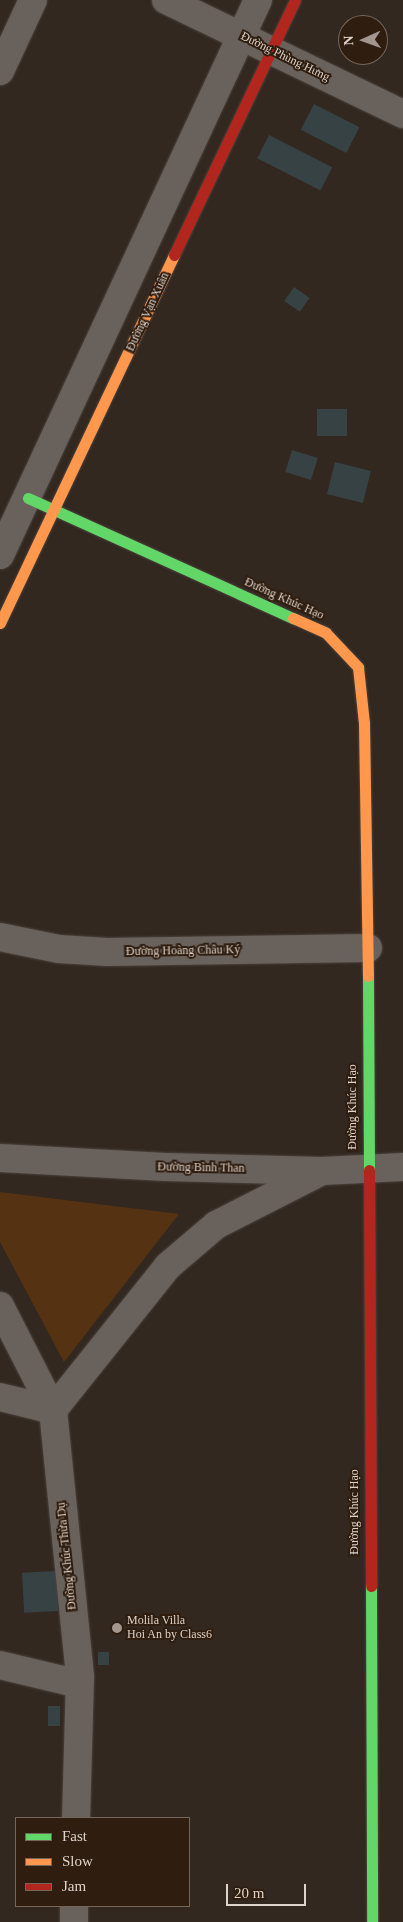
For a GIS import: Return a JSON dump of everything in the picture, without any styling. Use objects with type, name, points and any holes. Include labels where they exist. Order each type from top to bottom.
[{"type":"street","points":[[0,71],[33,0]]},
{"type":"street","name":"Đường Phùng Hưng","points":[[166,0],[403,114]]},
{"type":"street","points":[[0,555],[258,0]]},
{"type":"street","name":"Đường Vạn Xuân","points":[[0,624],[295,0]]},
{"type":"street","name":"Đường Khúc Hạo","points":[[28,498],[326,633],[358,667],[364,723],[368,948],[366,1168],[372,1922]]},
{"type":"street","name":"Đường Hoàng Châu Ký","points":[[0,937],[59,949],[107,952],[368,948]]},
{"type":"street","name":"Đường Bình Than","points":[[0,1158],[322,1170],[403,1167]]},
{"type":"street","points":[[0,1397],[53,1410],[168,1266],[216,1225],[322,1170]]},
{"type":"street","name":"Đường Khúc Thừa Dụ","points":[[0,1306],[53,1410],[80,1684],[76,1817]]},
{"type":"street","points":[[0,1665],[80,1684]]},
{"type":"street","points":[[74,1907],[74,1922]]},
{"type":"shaded area","points":[[0,1192],[179,1214],[64,1362],[0,1242]]},
{"type":"building","points":[[314,104],[359,127],[346,153],[301,130]]},
{"type":"building","points":[[269,135],[332,167],[320,190],[257,158]]},
{"type":"building","points":[[294,287],[310,298],[300,312],[284,301]]},
{"type":"building","points":[[317,409],[347,409],[347,436],[317,436]]},
{"type":"building","points":[[292,450],[318,458],[311,480],[285,472]]},
{"type":"building","points":[[335,462],[371,471],[363,503],[327,494]]},
{"type":"building","points":[[56,1571],[58,1611],[24,1613],[22,1573]]},
{"type":"building","points":[[98,1652],[109,1652],[109,1665],[98,1665]]},
{"type":"building","points":[[48,1706],[60,1706],[60,1726],[48,1726]]},
{"type":"traffic: fast","points":[[28,498],[293,618]]},
{"type":"traffic: fast","points":[[368,976],[369,1170]]},
{"type":"traffic: fast","points":[[371,1586],[372,1922]]},
{"type":"traffic: slow","points":[[0,623],[174,255]]},
{"type":"traffic: slow","points":[[293,618],[326,633],[358,667],[364,723],[368,976]]},
{"type":"traffic: jam","points":[[174,255],[295,0]]},
{"type":"traffic: jam","points":[[369,1170],[371,1586]]},
{"type":"place","name":"Molila Villa Hoi An by Class6","points":[[117,1628]]}]
